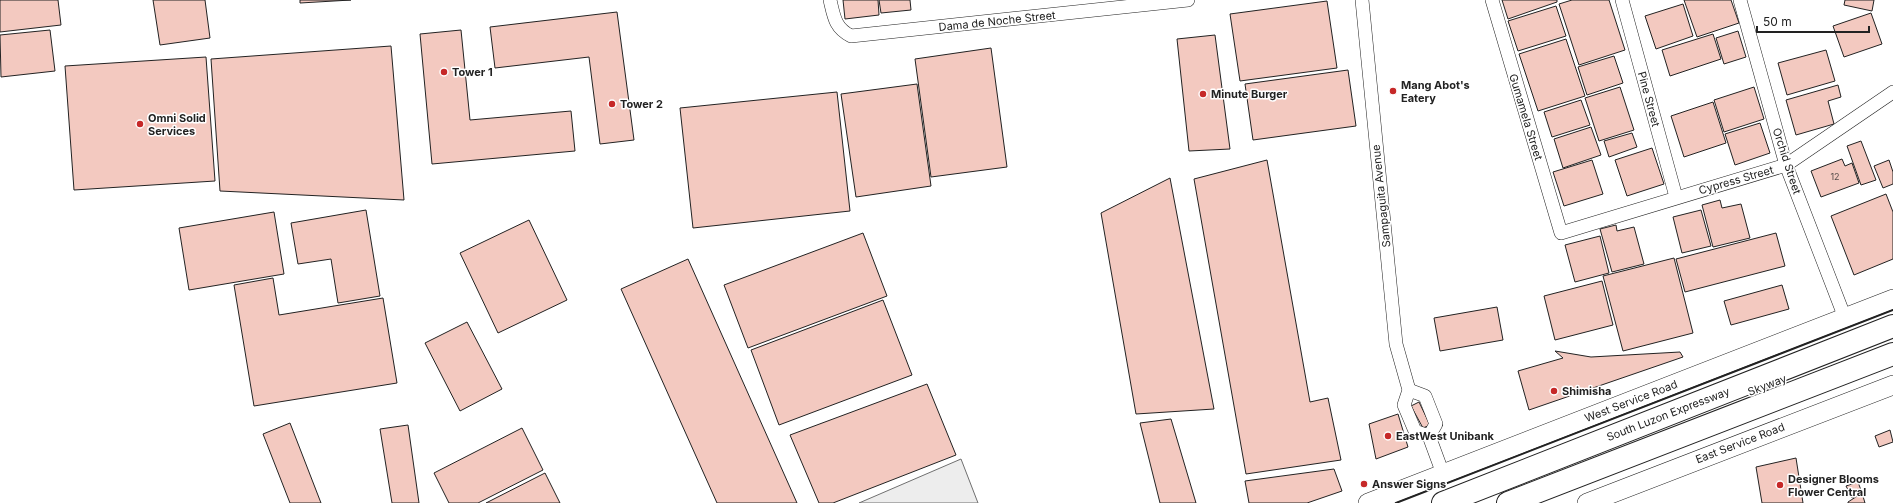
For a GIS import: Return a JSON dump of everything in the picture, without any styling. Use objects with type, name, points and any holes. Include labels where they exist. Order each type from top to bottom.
[{"type":"highway","name":"South Luzon Expressway","points":[[1443,503],[1893,326]]},
{"type":"highway","name":"Skyway","points":[[1463,503],[1893,336]]},
{"type":"highway","name":"Skyway","points":[[1508,503],[1893,354]]},
{"type":"highway","points":[[1538,503],[1893,364]]},
{"type":"main road","name":"West Service Road","points":[[1368,503],[1893,300]]},
{"type":"main road","name":"East Service Road","points":[[1588,503],[1893,385]]},
{"type":"street","name":"Dama de Noche Street","points":[[830,0],[835,20],[842,31],[851,36],[1188,0]]},
{"type":"street","name":"Sampaguita Avenue","points":[[1362,0],[1396,344],[1409,390],[1404,405],[1416,432],[1429,436]]},
{"type":"street","name":"Gumamela Street","points":[[1492,0],[1561,233]]},
{"type":"street","name":"Pine Street","points":[[1622,0],[1676,198]]},
{"type":"street","name":"Orchid Street","points":[[1740,0],[1786,165],[1845,318]]},
{"type":"street","name":"Cypress Street","points":[[1561,233],[1786,165],[1893,92]]},
{"type":"street","points":[[1409,390],[1425,396],[1436,424],[1429,436],[1443,474]]},
{"type":"shaded area","points":[[961,459],[978,503],[859,503]]},
{"type":"building","points":[[0,0],[58,0],[61,25],[0,32]]},
{"type":"building","points":[[153,0],[205,0],[210,38],[160,45]]},
{"type":"building","points":[[300,0],[351,0],[300,3]]},
{"type":"building","points":[[843,0],[878,0],[879,15],[845,19]]},
{"type":"building","points":[[879,0],[910,0],[911,10],[881,13]]},
{"type":"building","points":[[1502,0],[1557,0],[1557,2],[1508,19]]},
{"type":"building","points":[[1572,0],[1609,0],[1625,50],[1579,65],[1559,4]]},
{"type":"building","points":[[1684,0],[1731,0],[1739,23],[1697,37]]},
{"type":"building","points":[[1845,0],[1874,0],[1872,11],[1844,5]]},
{"type":"building","points":[[1327,1],[1337,68],[1240,81],[1230,14]]},
{"type":"building","points":[[1683,4],[1693,36],[1656,49],[1645,16]]},
{"type":"building","points":[[1556,6],[1566,36],[1518,51],[1508,21]]},
{"type":"building","name":"Tower 2","points":[[617,12],[634,140],[600,144],[589,57],[495,68],[490,27]]},
{"type":"building","points":[[1871,13],[1882,44],[1844,57],[1833,26]]},
{"type":"building","points":[[50,30],[55,71],[1,77],[0,35]]},
{"type":"building","name":"Tower 1","points":[[461,30],[470,120],[571,111],[575,151],[432,164],[420,34]]},
{"type":"building","points":[[1738,31],[1746,57],[1724,64],[1716,38]]},
{"type":"building","points":[[1713,34],[1721,59],[1670,76],[1662,50]]},
{"type":"building","name":"Minute Burger","points":[[1215,35],[1230,149],[1189,151],[1177,39]]},
{"type":"building","points":[[1566,39],[1585,96],[1538,111],[1519,54]]},
{"type":"building","points":[[391,46],[404,200],[220,191],[211,59]]},
{"type":"building","points":[[991,48],[1007,167],[931,177],[915,59]]},
{"type":"building","points":[[1826,50],[1835,81],[1787,95],[1778,63]]},
{"type":"building","points":[[1614,56],[1623,83],[1587,95],[1578,67]]},
{"type":"building","name":"Omni Solid Services","points":[[206,57],[215,181],[74,190],[65,66]]},
{"type":"building","points":[[1348,70],[1356,126],[1253,140],[1245,84]]},
{"type":"building","points":[[917,84],[931,186],[856,197],[841,94]]},
{"type":"building","points":[[1838,85],[1841,97],[1828,101],[1834,124],[1796,135],[1786,100]]},
{"type":"building","points":[[1620,87],[1634,130],[1599,141],[1585,98]]},
{"type":"building","points":[[1754,87],[1764,119],[1724,132],[1714,100]]},
{"type":"building","points":[[837,92],[850,211],[693,228],[680,108]]},
{"type":"building","points":[[1581,100],[1590,125],[1552,137],[1544,112]]},
{"type":"building","points":[[1713,102],[1726,143],[1684,157],[1671,116]]},
{"type":"building","points":[[1760,123],[1770,153],[1735,165],[1725,134]]},
{"type":"building","points":[[1591,127],[1601,155],[1563,168],[1554,139]]},
{"type":"building","points":[[1632,133],[1637,147],[1609,157],[1604,141]]},
{"type":"building","points":[[1861,141],[1876,180],[1861,185],[1847,146]]},
{"type":"building","points":[[1652,148],[1664,184],[1627,196],[1615,160]]},
{"type":"building","points":[[1842,159],[1845,166],[1852,163],[1859,183],[1821,197],[1811,171]]},
{"type":"building","points":[[1267,160],[1310,402],[1328,398],[1341,460],[1246,474],[1194,179]]},
{"type":"building","points":[[1592,160],[1603,194],[1564,206],[1553,172]]},
{"type":"building","points":[[1889,160],[1893,172],[1893,184],[1883,188],[1874,166]]},
{"type":"building","points":[[1170,178],[1214,409],[1136,414],[1101,213]]},
{"type":"building","points":[[1886,194],[1893,212],[1893,259],[1854,275],[1831,216]]},
{"type":"building","points":[[1720,200],[1722,208],[1741,204],[1750,238],[1713,247],[1702,205]]},
{"type":"building","points":[[366,210],[380,296],[338,303],[331,259],[298,264],[291,223]]},
{"type":"building","points":[[1701,210],[1711,246],[1682,253],[1673,217]]},
{"type":"building","points":[[274,212],[284,274],[189,290],[179,228]]},
{"type":"building","points":[[529,220],[567,300],[498,333],[460,253]]},
{"type":"building","points":[[1616,225],[1617,231],[1634,227],[1644,264],[1612,272],[1600,229]]},
{"type":"building","points":[[863,233],[887,296],[748,348],[724,285]]},
{"type":"building","points":[[1776,233],[1785,266],[1685,292],[1676,259]]},
{"type":"building","points":[[1600,236],[1609,273],[1575,282],[1565,245]]},
{"type":"building","points":[[1674,258],[1693,333],[1623,351],[1603,276]]},
{"type":"building","points":[[688,259],[797,503],[717,503],[621,289]]},
{"type":"building","points":[[273,278],[279,315],[383,298],[397,383],[254,406],[234,285]]},
{"type":"building","points":[[1602,281],[1613,325],[1555,340],[1544,296]]},
{"type":"building","points":[[1782,285],[1789,309],[1731,325],[1724,301]]},
{"type":"building","points":[[883,300],[912,375],[779,425],[751,350]]},
{"type":"building","points":[[1497,307],[1503,340],[1440,351],[1434,318]]},
{"type":"building","points":[[467,322],[502,389],[460,411],[425,343]]},
{"type":"building","name":"Shimisha","points":[[1555,351],[1591,357],[1680,352],[1683,357],[1529,410],[1518,371],[1563,358]]},
{"type":"building","points":[[927,384],[956,455],[833,503],[819,503],[790,435]]},
{"type":"building","points":[[1419,402],[1430,425],[1423,428],[1411,406]]},
{"type":"building","name":"EastWest Unibank","points":[[1398,414],[1408,447],[1376,459],[1369,424]]},
{"type":"building","points":[[1171,419],[1196,503],[1160,503],[1140,423]]},
{"type":"building","points":[[290,423],[321,503],[290,503],[263,434]]},
{"type":"building","points":[[408,425],[419,503],[392,503],[380,429]]},
{"type":"building","points":[[522,428],[543,470],[478,503],[449,503],[434,473]]},
{"type":"building","points":[[1890,430],[1893,442],[1879,447],[1875,436]]},
{"type":"building","name":"Designer Blooms Flower Central","points":[[1796,458],[1803,503],[1762,503],[1756,467]]},
{"type":"building","points":[[1334,469],[1342,491],[1307,503],[1249,503],[1245,481]]},
{"type":"building","points":[[545,473],[560,503],[486,503]]},
{"type":"building","points":[[1858,482],[1862,493],[1852,498],[1846,486]]},
{"type":"building","points":[[1862,493],[1865,503],[1848,503],[1848,502]]},
{"type":"wall","points":[[1396,503],[1893,310]]},
{"type":"place","name":"Tower 1","points":[[444,72]]},
{"type":"place","name":"Mang Abot's Eatery","points":[[1393,91]]},
{"type":"place","name":"Minute Burger","points":[[1203,94]]},
{"type":"place","name":"Tower 2","points":[[612,104]]},
{"type":"place","name":"Omni Solid Services","points":[[140,124]]},
{"type":"place","name":"Shimisha","points":[[1554,391]]},
{"type":"place","name":"EastWest Unibank","points":[[1388,436]]},
{"type":"place","name":"Answer Signs","points":[[1364,484]]},
{"type":"place","name":"Designer Blooms Flower Central","points":[[1780,485]]}]
